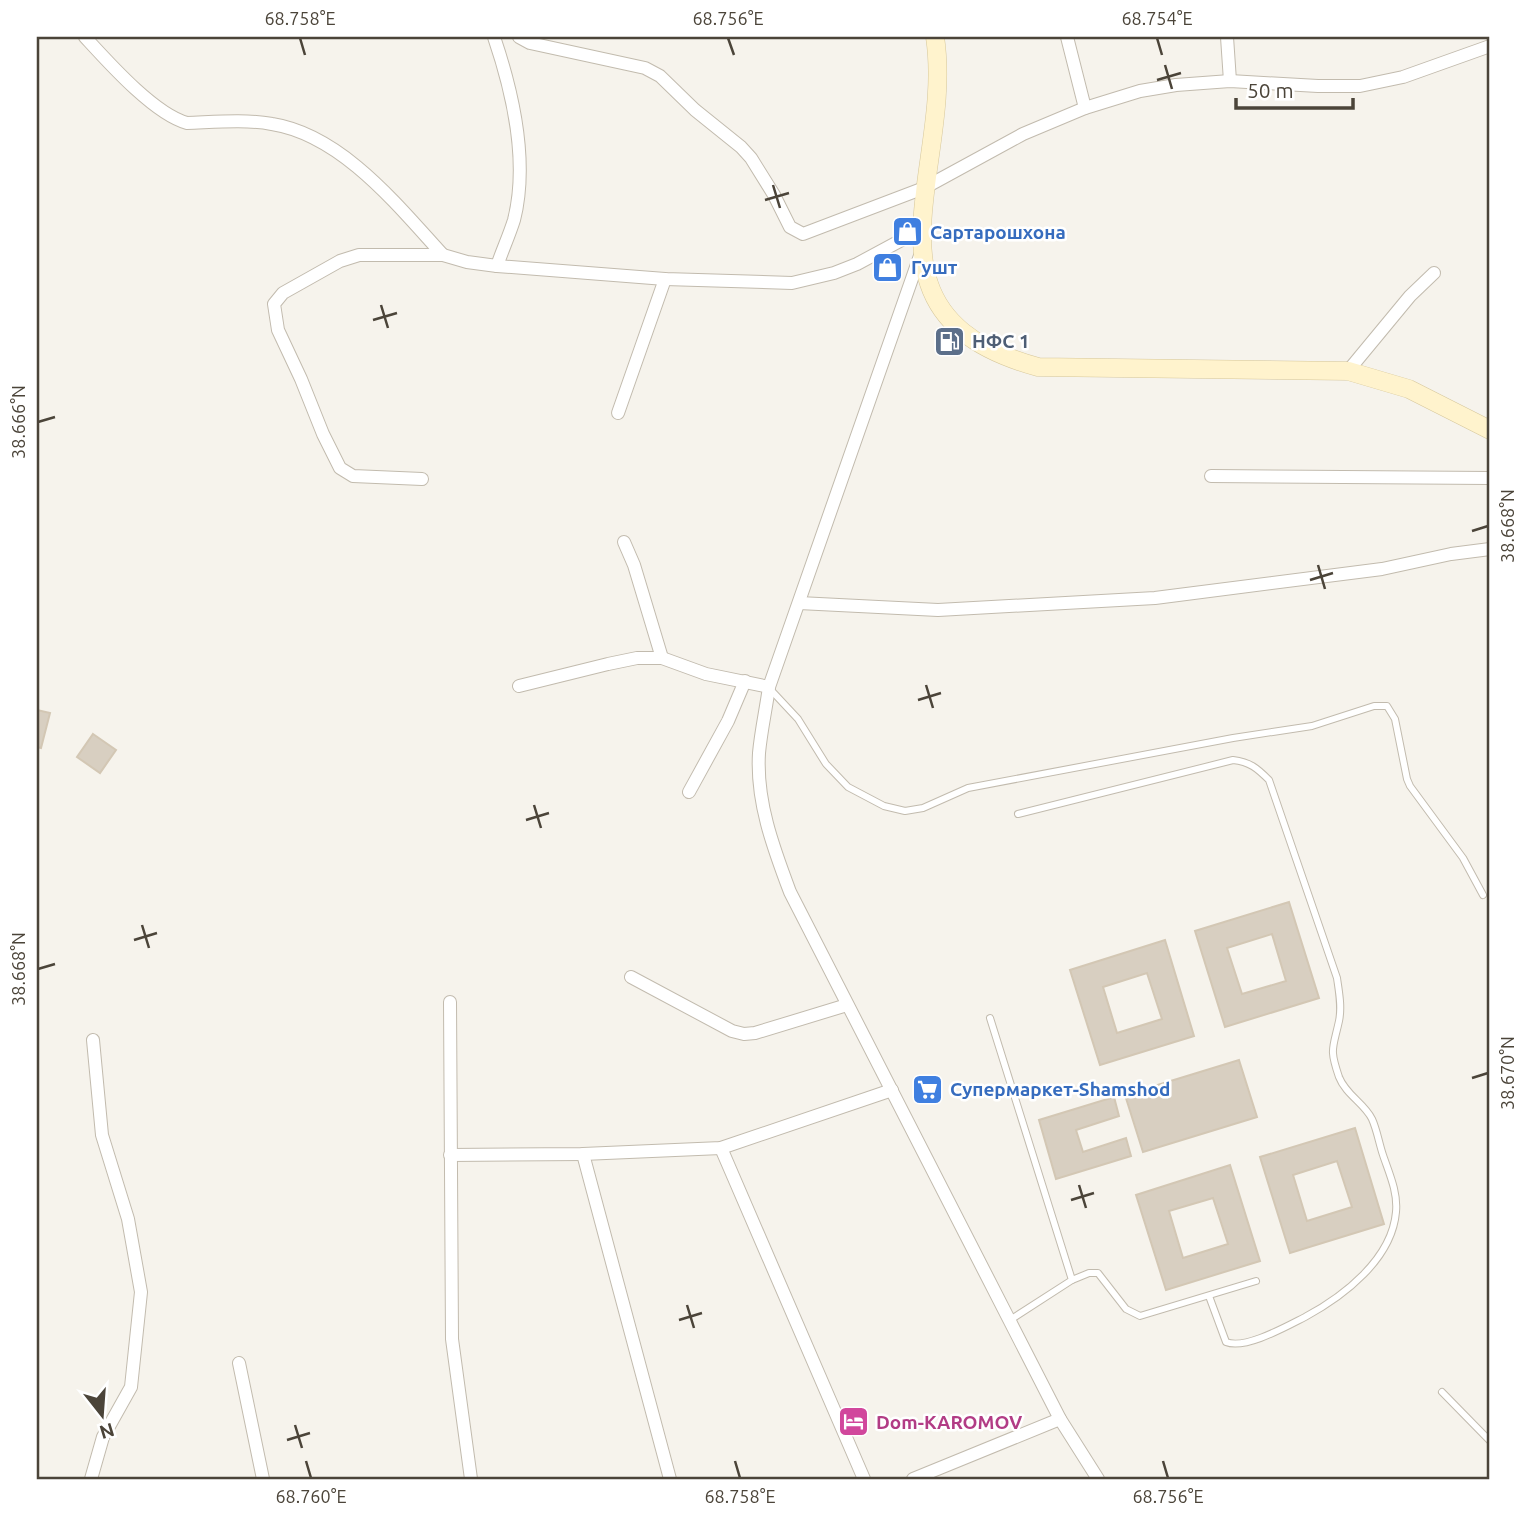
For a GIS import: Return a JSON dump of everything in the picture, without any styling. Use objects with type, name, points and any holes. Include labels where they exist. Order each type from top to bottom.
[{"type":"street","points":[[85,37],[113,67],[150,100],[178,120],[187,123],[271,123],[312,136],[330,147],[388,195],[443,256]]},
{"type":"street","points":[[494,37],[515,110],[519,180],[513,221],[497,266]]},
{"type":"street","points":[[519,37],[530,43],[645,68],[660,76],[695,110],[741,146],[774,195],[790,227],[803,234],[924,188],[1023,134],[1085,108],[1140,91],[1230,81],[1360,86],[1404,77],[1485,48],[1483,37]]},
{"type":"street","points":[[935,37],[939,64],[939,98],[924,188],[922,250],[938,305],[951,323],[976,342],[1006,358],[1038,367],[1349,371],[1409,389],[1490,430]]},
{"type":"street","points":[[1067,37],[1085,108]]},
{"type":"street","points":[[1227,37],[1230,81]]},
{"type":"street","points":[[422,479],[353,476],[341,468],[323,434],[278,330],[274,304],[283,293],[340,261],[359,255],[443,256],[497,266],[664,279],[792,283],[834,273],[856,264],[922,229]]},
{"type":"street","points":[[922,250],[769,687],[759,754],[760,781],[769,839],[789,892],[1060,1419],[1098,1479]]},
{"type":"street","points":[[1349,371],[1409,296],[1434,273]]},
{"type":"street","points":[[618,413],[664,279]]},
{"type":"street","points":[[1212,476],[1490,478]]},
{"type":"street","points":[[624,542],[634,565],[662,658]]},
{"type":"street","points":[[799,603],[939,610],[1156,598],[1382,569],[1451,554],[1490,549]]},
{"type":"street","points":[[519,686],[637,658],[662,658],[706,674],[769,687]]},
{"type":"street","points":[[690,792],[728,721],[745,681]]},
{"type":"street","points":[[631,977],[732,1031],[744,1034],[847,1005]]},
{"type":"street","points":[[450,1002],[452,1339],[471,1479]]},
{"type":"street","points":[[91,1479],[103,1437],[131,1387],[141,1292],[128,1219],[102,1135],[93,1040]]},
{"type":"street","points":[[450,1155],[583,1154],[721,1147],[892,1090]]},
{"type":"street","points":[[721,1147],[864,1479]]},
{"type":"street","points":[[583,1154],[670,1479]]},
{"type":"street","points":[[239,1363],[263,1479]]},
{"type":"street","points":[[913,1479],[1060,1419]]},
{"type":"lane","points":[[769,687],[798,719],[826,764],[848,787],[884,806],[905,811],[923,808],[979,786],[1233,738],[1312,726],[1374,706],[1387,706],[1395,719],[1410,786],[1463,858],[1483,895]]},
{"type":"lane","points":[[1018,814],[1233,760],[1256,766],[1269,780],[1337,978],[1339,1020],[1332,1052],[1339,1077],[1349,1094],[1371,1119],[1395,1193],[1396,1212],[1392,1230],[1378,1256],[1359,1279],[1339,1296],[1274,1333],[1229,1344],[1222,1336],[1209,1296]]},
{"type":"lane","points":[[990,1018],[1072,1280]]},
{"type":"lane","points":[[1010,1320],[1072,1280],[1089,1273],[1098,1273],[1126,1309],[1135,1315],[1256,1281]]},
{"type":"lane","points":[[1442,1392],[1490,1441]]},
{"type":"building","points":[[37,710],[50,713],[41,748],[37,747]]},
{"type":"building","points":[[93,734],[116,750],[100,773],[77,757]]},
{"type":"building","points":[[1289,902],[1319,998],[1225,1027],[1195,931]],"holes":[[[1272,934],[1286,981],[1242,994],[1227,948]]]},
{"type":"building","points":[[1165,940],[1194,1036],[1100,1065],[1070,970]],"holes":[[[1147,973],[1162,1019],[1117,1033],[1103,987]]]},
{"type":"building","points":[[1239,1060],[1257,1117],[1143,1152],[1125,1095]]},
{"type":"building","points":[[1114,1097],[1119,1116],[1076,1130],[1083,1152],[1126,1138],[1131,1156],[1056,1179],[1039,1120]]},
{"type":"building","points":[[1355,1128],[1384,1224],[1290,1253],[1260,1157]],"holes":[[[1337,1161],[1352,1207],[1307,1221],[1293,1175]]]},
{"type":"building","points":[[1230,1165],[1260,1261],[1166,1290],[1136,1195]],"holes":[[[1213,1198],[1228,1244],[1183,1258],[1169,1211]]]},
{"type":"place","name":"Сартарошхона","points":[[907,232]]},
{"type":"place","name":"Гушт","points":[[888,267]]},
{"type":"place","name":"НФС 1","points":[[949,341]]},
{"type":"place","name":"Супермаркет-Shamshod","points":[[927,1089]]},
{"type":"place","name":"Dom-KAROMOV","points":[[853,1422]]}]
